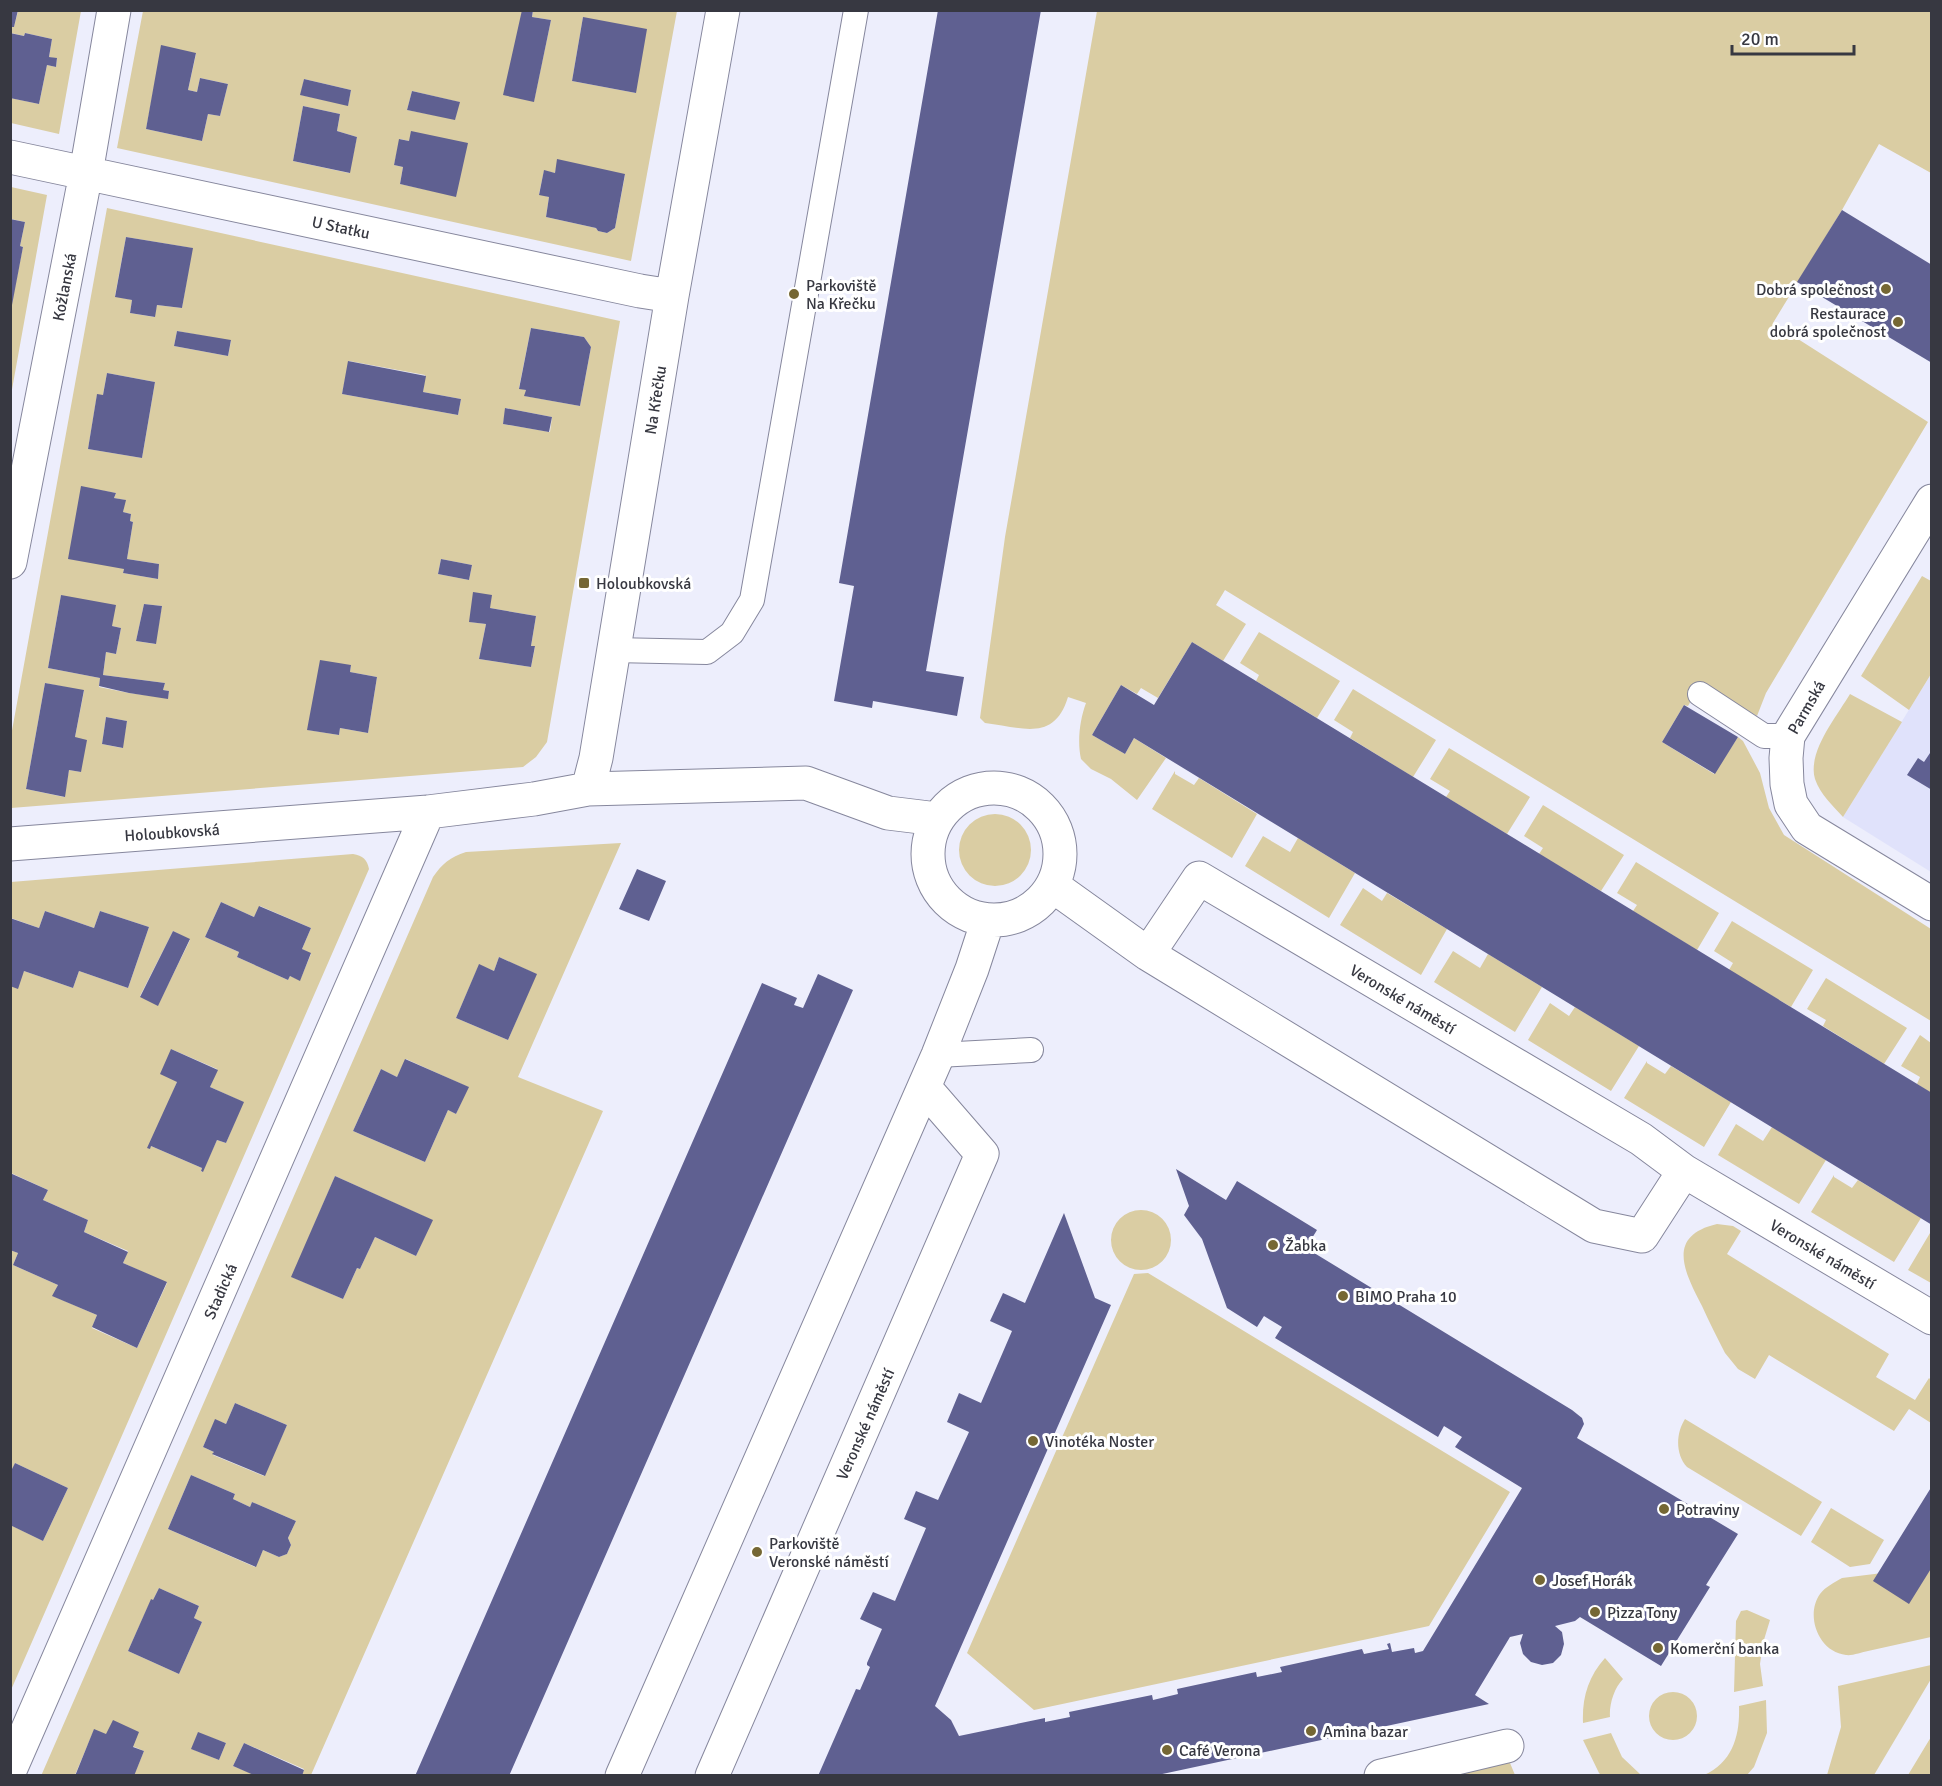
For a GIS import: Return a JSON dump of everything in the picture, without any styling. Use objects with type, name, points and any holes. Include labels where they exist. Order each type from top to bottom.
[{"type":"street","name":"Kožlanská","points":[[10,562],[86,173],[114,10]]},
{"type":"street","name":"Na Křečku","points":[[588,789],[596,758],[672,296],[723,10]]},
{"type":"street","name":"U Statku","points":[[10,157],[672,296]]},
{"type":"street","name":"Parmská","points":[[1932,501],[1788,736],[1786,758],[1787,784],[1791,804],[1807,828],[1932,904]]},
{"type":"street","name":"Holoubkovská","points":[[10,844],[428,812],[534,799],[588,789],[806,783],[888,813],[937,819]]},
{"type":"street","points":[[995,787],[1018,791],[1038,802],[1052,820],[1060,841],[1060,864],[1053,886],[1041,902],[1026,913],[1007,919],[988,920],[967,915],[948,902],[935,884],[928,862],[929,840],[937,819],[952,802],[972,791],[995,787]]},
{"type":"street","name":"Stadická","points":[[10,1770],[428,812]]},
{"type":"street","name":"Veronské náměstí","points":[[1148,954],[1199,878],[1641,1139],[1684,1171],[1932,1318]]},
{"type":"street","points":[[1053,886],[1148,954],[1594,1226],[1642,1236],[1684,1171]]},
{"type":"street","points":[[622,1776],[938,1055],[972,969],[988,920]]},
{"type":"street","name":"Veronské náměstí","points":[[712,1776],[982,1154],[924,1087]]},
{"type":"street","points":[[1381,1776],[1507,1746]]},
{"type":"lane","points":[[614,650],[707,652],[732,633],[752,600],[856,10]]},
{"type":"lane","points":[[1700,694],[1764,736],[1788,736]]},
{"type":"lane","points":[[938,1055],[1031,1050]]},
{"type":"shaded area","points":[[18,11],[81,11],[59,134],[11,123],[11,98],[39,104],[47,65],[56,67],[57,59],[49,57],[52,39],[25,33],[24,36],[11,33],[11,27],[14,27]]},
{"type":"shaded area","points":[[143,11],[522,11],[534,101],[551,20],[532,17],[533,11],[677,11],[631,261],[117,148]],"holes":[[[583,17],[636,93],[572,81]],[[162,46],[196,54],[188,90],[197,92],[200,78],[228,84],[220,116],[208,114],[202,141],[146,129]],[[304,79],[351,90],[348,105],[301,95]],[[412,91],[459,102],[455,119],[407,110]],[[303,106],[340,114],[337,131],[357,137],[349,173],[293,161]],[[400,139],[409,141],[456,196],[400,184],[403,167],[394,165]],[[558,160],[625,175],[615,228],[607,233],[598,231],[596,228],[546,217],[549,197],[539,194],[544,171],[555,173]]]},
{"type":"shaded area","points":[[1097,11],[1931,11],[1931,173],[1879,144],[1773,323],[1928,422],[1766,693],[1757,716],[1701,683],[1688,706],[1684,705],[1662,742],[1714,774],[1738,737],[1743,741],[1760,773],[1769,808],[1784,835],[1931,929],[1931,1021],[1225,590],[1216,605],[1246,624],[1223,661],[1192,642],[1158,698],[1141,688],[1137,694],[1121,685],[1092,735],[1125,754],[1134,738],[1166,758],[1137,800],[1111,779],[1091,769],[1081,759],[1080,730],[1086,703],[1068,697],[1062,711],[1054,721],[1035,729],[985,723],[980,718],[1005,537]]},
{"type":"shaded area","points":[[11,187],[47,195],[11,395],[11,306],[23,247],[20,246],[25,222],[11,219]]},
{"type":"shaded area","points":[[107,208],[620,321],[547,742],[536,757],[523,767],[11,808],[11,736]],"holes":[[[126,237],[192,248],[182,308],[157,305],[154,317],[130,313],[132,300],[115,296]],[[531,328],[584,337],[591,347],[580,406],[525,396],[526,390],[519,388]],[[177,331],[231,341],[228,356],[174,346]],[[349,361],[425,375],[423,392],[461,399],[458,415],[342,394]],[[107,373],[155,382],[142,458],[88,449],[97,395],[103,395]],[[506,408],[552,417],[550,432],[503,424]],[[81,487],[116,493],[114,498],[125,500],[123,512],[131,514],[130,521],[133,522],[127,559],[159,564],[158,579],[123,573],[124,569]],[[441,559],[472,565],[469,580],[438,574]],[[61,595],[112,626],[121,628],[116,654],[106,652],[103,675],[165,683],[163,690],[169,691],[168,698],[99,687],[100,678],[48,668]],[[144,604],[162,606],[155,644],[136,641]],[[490,608],[536,616],[531,646],[535,647],[531,667],[479,659],[486,624],[470,622]],[[351,665],[350,672],[377,677],[368,733],[340,728],[339,735],[308,730]],[[45,683],[84,691],[75,737],[81,772],[69,770],[64,797],[26,789]],[[106,717],[127,721],[122,748],[102,744]]]},
{"type":"shaded area","points":[[1922,576],[1931,581],[1931,674],[1909,710],[1861,676]]},
{"type":"shaded area","points":[[1259,632],[1340,681],[1317,718],[1256,681],[1259,675],[1240,663]]},
{"type":"shaded area","points":[[1931,674],[1931,872],[1843,817]]},
{"type":"shaded area","points":[[1353,689],[1436,740],[1413,777],[1350,738],[1353,732],[1334,720]]},
{"type":"shaded area","points":[[1850,694],[1902,722],[1843,817],[1820,790],[1815,779],[1814,768],[1819,746]]},
{"type":"shaded area","points":[[1449,748],[1530,797],[1507,834],[1446,797],[1450,791],[1430,779]]},
{"type":"shaded area","points":[[1175,771],[1175,774],[1194,785],[1199,778],[1257,814],[1232,858],[1152,809]]},
{"type":"shaded area","points":[[1543,805],[1624,855],[1601,891],[1539,854],[1543,848],[1524,836]]},
{"type":"shaded area","points":[[995,814],[1015,820],[1025,830],[1031,850],[1025,870],[1015,880],[995,886],[975,880],[965,870],[959,850],[965,830],[975,820]]},
{"type":"shaded area","points":[[1263,836],[1290,852],[1298,838],[1355,873],[1329,918],[1245,866]]},
{"type":"shaded area","points":[[621,843],[518,1077],[603,1111],[311,1775],[302,1775],[304,1769],[244,1743],[233,1766],[256,1775],[134,1775],[144,1751],[94,1730],[75,1775],[41,1776],[433,877],[447,861],[466,852]],"holes":[[[499,957],[536,974],[508,1040],[456,1018],[479,965],[494,971]],[[406,1059],[468,1087],[456,1114],[448,1110],[425,1162],[353,1131],[381,1069],[397,1077]],[[335,1176],[432,1220],[416,1256],[375,1237],[343,1299],[292,1277]],[[235,1403],[287,1425],[264,1476],[213,1455],[214,1452],[203,1447],[215,1420],[226,1424]],[[191,1475],[235,1494],[233,1499],[250,1507],[252,1502],[296,1521],[288,1538],[291,1545],[287,1554],[279,1557],[263,1550],[255,1567],[168,1529]],[[159,1588],[199,1606],[194,1618],[202,1622],[179,1674],[128,1651],[151,1600]],[[198,1733],[226,1743],[219,1760],[192,1749]]]},
{"type":"shaded area","points":[[353,854],[364,858],[369,869],[11,1690],[11,1525],[43,1541],[68,1488],[15,1463],[11,1473],[11,1250],[18,1253],[13,1265],[58,1285],[53,1296],[97,1315],[92,1328],[137,1348],[167,1283],[123,1263],[128,1251],[84,1232],[88,1220],[43,1200],[48,1190],[11,1173],[11,986],[24,971],[73,988],[79,971],[128,988],[149,927],[100,911],[94,928],[45,911],[39,928],[11,918],[11,882]],"holes":[[[221,902],[254,917],[260,906],[311,928],[302,949],[311,954],[300,980],[290,976],[288,980],[237,957],[239,952],[205,937]],[[173,931],[190,940],[158,1005],[140,996]],[[171,1049],[217,1069],[210,1087],[243,1102],[226,1143],[217,1140],[202,1172],[202,1168],[151,1146],[177,1082]]]},
{"type":"shaded area","points":[[1636,862],[1719,913],[1697,950],[1633,911],[1637,905],[1617,893]]},
{"type":"shaded area","points":[[1363,888],[1382,901],[1387,893],[1447,929],[1421,975],[1340,925]]},
{"type":"shaded area","points":[[1732,921],[1813,970],[1791,1007],[1729,970],[1733,963],[1714,951]]},
{"type":"shaded area","points":[[1453,951],[1480,968],[1488,954],[1542,987],[1515,1032],[1434,982]]},
{"type":"shaded area","points":[[1826,978],[1907,1028],[1884,1064],[1823,1026],[1826,1020],[1807,1009]]},
{"type":"shaded area","points":[[1550,1003],[1569,1016],[1575,1007],[1639,1046],[1611,1091],[1528,1040]]},
{"type":"shaded area","points":[[1920,1035],[1931,1043],[1931,1093],[1917,1084],[1920,1077],[1901,1066]]},
{"type":"shaded area","points":[[1647,1061],[1665,1074],[1671,1066],[1731,1102],[1704,1147],[1624,1098]]},
{"type":"shaded area","points":[[1736,1124],[1763,1141],[1772,1127],[1826,1160],[1799,1204],[1718,1155]]},
{"type":"shaded area","points":[[1834,1175],[1852,1188],[1858,1180],[1921,1218],[1894,1262],[1811,1212]]},
{"type":"shaded area","points":[[1141,1210],[1158,1215],[1166,1223],[1171,1240],[1166,1257],[1158,1265],[1141,1270],[1124,1265],[1116,1257],[1111,1240],[1116,1223],[1124,1215]]},
{"type":"shaded area","points":[[1717,1224],[1733,1226],[1741,1231],[1727,1254],[1889,1354],[1876,1377],[1915,1400],[1929,1378],[1931,1380],[1931,1423],[1909,1409],[1894,1431],[1769,1355],[1755,1379],[1738,1369],[1725,1353],[1710,1324],[1690,1281],[1684,1257],[1685,1247],[1690,1237]]},
{"type":"shaded area","points":[[1930,1233],[1932,1236],[1931,1283],[1908,1270]]},
{"type":"shaded area","points":[[1148,1273],[1510,1492],[1429,1626],[1034,1710],[967,1653],[1134,1274]]},
{"type":"shaded area","points":[[1685,1419],[1822,1502],[1801,1536],[1687,1467],[1680,1456],[1678,1443]]},
{"type":"shaded area","points":[[1831,1508],[1884,1540],[1870,1564],[1850,1567],[1811,1542]]},
{"type":"shaded area","points":[[1931,1567],[1931,1637],[1848,1655],[1836,1652],[1822,1640],[1814,1622],[1814,1612],[1820,1594],[1830,1585],[1842,1578]]},
{"type":"shaded area","points":[[1747,1610],[1770,1620],[1760,1664],[1763,1686],[1734,1692],[1736,1621],[1741,1611]]},
{"type":"shaded area","points":[[1605,1658],[1623,1679],[1613,1697],[1610,1717],[1583,1723],[1587,1688]]},
{"type":"shaded area","points":[[1931,1665],[1931,1679],[1874,1775],[1827,1775],[1841,1727],[1838,1686]]},
{"type":"shaded area","points":[[1673,1692],[1690,1699],[1697,1716],[1690,1733],[1673,1740],[1656,1733],[1649,1716],[1656,1699]]},
{"type":"shaded area","points":[[1766,1700],[1767,1733],[1754,1767],[1747,1775],[1704,1775],[1722,1763],[1733,1746],[1738,1727],[1739,1706]]},
{"type":"shaded area","points":[[1611,1733],[1622,1757],[1644,1775],[1601,1775],[1599,1773],[1583,1740]]},
{"type":"shaded area","points":[[1931,1737],[1931,1775],[1908,1775]]},
{"type":"shaded area","points":[[1505,1759],[1510,1763],[1515,1775],[1416,1776]]},
{"type":"building","points":[[10,10],[18,10],[14,27],[10,27]]},
{"type":"building","points":[[522,10],[533,10],[532,17],[551,20],[534,102],[503,95]]},
{"type":"building","points":[[938,10],[1041,10],[926,671],[964,677],[957,716],[873,701],[872,708],[834,701],[854,586],[839,583]]},
{"type":"building","points":[[583,17],[647,29],[636,93],[572,81]]},
{"type":"building","points":[[10,33],[24,36],[25,33],[52,39],[49,57],[57,58],[56,67],[47,65],[39,104],[10,98]]},
{"type":"building","points":[[161,45],[196,53],[188,90],[197,92],[200,78],[228,84],[220,116],[208,114],[202,141],[146,129]]},
{"type":"building","points":[[304,79],[351,90],[348,106],[300,95]]},
{"type":"building","points":[[412,91],[460,102],[455,120],[407,110]]},
{"type":"building","points":[[303,106],[340,114],[337,131],[357,137],[350,173],[293,161]]},
{"type":"building","points":[[411,131],[468,143],[456,197],[400,184],[403,167],[394,165],[399,139],[409,141]]},
{"type":"building","points":[[557,159],[625,174],[615,228],[607,233],[598,231],[596,228],[546,217],[549,197],[539,195],[544,170],[555,173]]},
{"type":"building","name":"Restaurace dobrá společnost","points":[[1842,210],[1932,265],[1932,363],[1797,282]]},
{"type":"building","points":[[10,219],[25,222],[20,246],[23,247],[12,305]]},
{"type":"building","points":[[126,237],[193,248],[182,308],[157,305],[155,317],[130,313],[132,300],[115,297]]},
{"type":"building","points":[[531,328],[584,337],[591,347],[580,406],[524,396],[526,390],[519,389]]},
{"type":"building","points":[[177,331],[231,340],[228,356],[174,346]]},
{"type":"building","points":[[348,361],[426,376],[423,392],[461,399],[458,415],[342,394]]},
{"type":"building","points":[[107,373],[155,382],[142,458],[88,449],[97,394],[103,395]]},
{"type":"building","points":[[505,408],[552,417],[549,432],[503,424]]},
{"type":"building","points":[[81,486],[116,493],[114,498],[126,500],[123,512],[131,514],[130,521],[133,522],[127,559],[159,564],[158,579],[123,573],[124,569],[68,559]]},
{"type":"building","points":[[441,559],[472,565],[469,580],[438,574]]},
{"type":"building","points":[[473,592],[492,595],[490,608],[536,616],[531,646],[535,646],[531,667],[479,659],[486,624],[469,622]]},
{"type":"building","points":[[61,595],[116,605],[112,626],[121,628],[116,654],[106,652],[103,675],[165,683],[163,690],[169,691],[168,699],[99,686],[100,678],[48,668]]},
{"type":"building","points":[[144,604],[162,606],[156,644],[136,641]]},
{"type":"building","points":[[1192,642],[1932,1093],[1932,1225],[1134,738],[1125,754],[1092,735],[1121,685],[1154,705]]},
{"type":"building","points":[[320,660],[351,665],[350,672],[377,677],[368,733],[340,728],[339,735],[307,730]]},
{"type":"building","points":[[45,683],[84,690],[75,737],[87,740],[81,772],[69,770],[65,797],[26,789]]},
{"type":"building","points":[[1684,705],[1738,737],[1715,774],[1662,742]]},
{"type":"building","points":[[106,717],[127,721],[123,748],[102,744]]},
{"type":"building","points":[[1932,750],[1932,790],[1907,775],[1918,758],[1924,762]]},
{"type":"building","points":[[637,869],[666,881],[649,921],[619,909]]},
{"type":"building","points":[[221,902],[254,917],[259,906],[311,928],[302,949],[311,953],[300,981],[290,976],[288,980],[237,957],[239,952],[205,937]]},
{"type":"building","points":[[45,911],[94,928],[100,911],[149,927],[128,988],[79,971],[73,988],[24,971],[18,989],[10,986],[10,918],[39,928]]},
{"type":"building","points":[[173,931],[190,939],[158,1006],[140,997]]},
{"type":"building","points":[[499,957],[537,974],[508,1040],[456,1018],[479,964],[494,971]]},
{"type":"building","points":[[818,974],[853,990],[509,1776],[415,1776],[762,983],[797,998],[794,1005],[803,1008]]},
{"type":"building","points":[[171,1049],[218,1070],[210,1087],[244,1102],[226,1143],[217,1140],[203,1172],[202,1168],[151,1146],[150,1149],[147,1148],[177,1082],[160,1074]]},
{"type":"building","points":[[405,1059],[469,1087],[456,1114],[448,1110],[425,1162],[353,1131],[381,1069],[397,1077]]},
{"type":"building","points":[[1176,1169],[1226,1200],[1237,1181],[1317,1230],[1306,1248],[1572,1410],[1582,1418],[1584,1424],[1577,1438],[1738,1534],[1706,1585],[1710,1587],[1661,1666],[1580,1617],[1575,1621],[1555,1626],[1562,1632],[1564,1644],[1561,1655],[1553,1663],[1542,1665],[1531,1662],[1523,1654],[1520,1643],[1523,1634],[1510,1637],[1475,1695],[1489,1704],[1153,1776],[818,1776],[856,1689],[860,1690],[870,1667],[867,1663],[882,1629],[860,1619],[873,1592],[895,1601],[926,1528],[904,1519],[916,1491],[938,1500],[969,1432],[947,1422],[959,1393],[981,1403],[1012,1331],[990,1321],[1003,1293],[1025,1303],[1064,1213],[1095,1298],[1111,1305],[935,1706],[951,1720],[959,1736],[1045,1718],[1045,1722],[1070,1717],[1069,1712],[1152,1695],[1153,1700],[1178,1694],[1177,1689],[1256,1672],[1257,1677],[1282,1672],[1280,1667],[1362,1649],[1364,1654],[1389,1649],[1387,1644],[1390,1643],[1392,1652],[1414,1648],[1415,1653],[1423,1651],[1522,1488],[1455,1447],[1462,1437],[1444,1426],[1438,1437],[1275,1338],[1282,1327],[1264,1316],[1257,1327],[1227,1308],[1202,1239],[1184,1215],[1189,1206]]},
{"type":"building","points":[[10,1173],[48,1190],[43,1200],[88,1220],[84,1232],[128,1252],[123,1263],[167,1282],[137,1348],[92,1327],[97,1315],[52,1296],[58,1285],[13,1265],[18,1253],[10,1250]]},
{"type":"building","points":[[335,1176],[433,1220],[416,1256],[375,1237],[343,1299],[291,1277]]},
{"type":"building","points":[[235,1403],[287,1425],[265,1476],[212,1454],[214,1452],[203,1447],[215,1419],[226,1424]]},
{"type":"building","points":[[15,1463],[68,1488],[43,1541],[10,1525],[10,1473]]},
{"type":"building","points":[[191,1475],[235,1494],[233,1499],[250,1507],[252,1502],[296,1521],[288,1538],[291,1545],[287,1554],[279,1557],[263,1550],[256,1567],[168,1529]]},
{"type":"building","points":[[1932,1486],[1932,1567],[1909,1604],[1873,1581]]},
{"type":"building","points":[[159,1588],[199,1606],[194,1618],[202,1622],[179,1674],[128,1651],[151,1599],[153,1600]]},
{"type":"building","points":[[113,1720],[139,1732],[133,1747],[144,1751],[134,1776],[75,1776],[94,1729],[106,1734]]},
{"type":"building","points":[[198,1732],[226,1743],[219,1760],[191,1749]]},
{"type":"building","points":[[244,1743],[304,1770],[302,1776],[256,1776],[233,1766]]},
{"type":"place","name":"Dobrá společnost","points":[[1886,289]]},
{"type":"place","name":"Parkoviště Na Křečku","points":[[794,294]]},
{"type":"place","name":"Restaurace dobrá společnost","points":[[1898,322]]},
{"type":"place","name":"Holoubkovská","points":[[584,583]]},
{"type":"place","name":"Žabka","points":[[1273,1245]]},
{"type":"place","name":"BIMO Praha 10","points":[[1343,1296]]},
{"type":"place","name":"Vinotéka Noster","points":[[1033,1441]]},
{"type":"place","name":"Potraviny","points":[[1664,1509]]},
{"type":"place","name":"Parkoviště Veronské náměstí","points":[[757,1552]]},
{"type":"place","name":"Josef Horák","points":[[1540,1580]]},
{"type":"place","name":"Pizza Tony","points":[[1595,1612]]},
{"type":"place","name":"Komerční banka","points":[[1658,1648]]},
{"type":"place","name":"Amina bazar","points":[[1311,1731]]},
{"type":"place","name":"Café Verona","points":[[1167,1750]]}]
